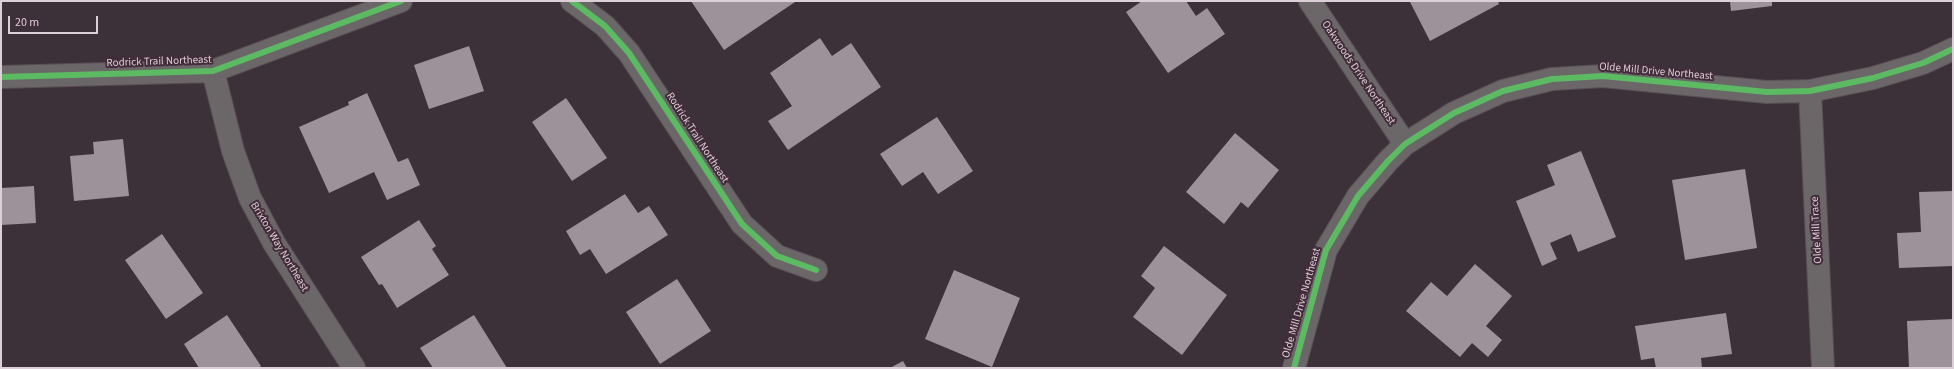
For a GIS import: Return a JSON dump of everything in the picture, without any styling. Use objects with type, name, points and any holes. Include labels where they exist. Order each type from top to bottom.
[{"type":"street","name":"Rodrick Trail Northeast","points":[[1,77],[213,71],[401,1]]},
{"type":"street","name":"Rodrick Trail Northeast","points":[[572,1],[605,26],[629,53],[742,224],[778,256],[816,270]]},
{"type":"street","name":"Oakwoods Drive Northeast","points":[[1310,1],[1405,144]]},
{"type":"street","name":"Olde Mill Drive Northeast","points":[[1294,368],[1326,250],[1358,196],[1388,161],[1405,144],[1454,113],[1503,91],[1552,79],[1603,76],[1767,92],[1810,91],[1873,78],[1923,63],[1953,49]]},
{"type":"street","name":"Brixton Way Northeast","points":[[213,71],[233,151],[250,198],[274,243],[354,368]]},
{"type":"street","name":"Olde Mill Trace","points":[[1810,91],[1823,368]]},
{"type":"building","points":[[691,1],[794,1],[795,2],[724,50]]},
{"type":"building","points":[[1142,1],[1186,1],[1196,16],[1207,8],[1225,34],[1168,73],[1126,12]]},
{"type":"building","points":[[1498,1],[1499,4],[1430,41],[1410,2]]},
{"type":"building","points":[[1730,1],[1772,1],[1772,6],[1731,11]]},
{"type":"building","points":[[820,38],[832,56],[851,43],[881,87],[788,150],[768,121],[792,106],[770,73]]},
{"type":"building","points":[[469,46],[484,91],[429,109],[414,65]]},
{"type":"building","points":[[367,93],[398,162],[408,158],[420,185],[387,200],[374,172],[329,193],[299,127],[349,105],[348,102]]},
{"type":"building","points":[[566,98],[607,158],[572,181],[532,122]]},
{"type":"building","points":[[937,117],[973,171],[938,194],[923,172],[902,186],[880,154]]},
{"type":"building","points":[[1235,133],[1279,170],[1248,208],[1241,202],[1224,224],[1186,192]]},
{"type":"building","points":[[123,139],[129,196],[74,201],[70,156],[94,154],[93,142]]},
{"type":"building","points":[[1581,151],[1616,237],[1578,252],[1571,234],[1550,243],[1557,259],[1542,266],[1516,201],[1555,185],[1547,165]]},
{"type":"building","points":[[1745,169],[1757,248],[1685,260],[1672,180]]},
{"type":"building","points":[[1,184],[2,188],[34,186],[36,223],[1,225]]},
{"type":"building","points":[[1953,191],[1953,266],[1899,268],[1897,233],[1921,232],[1919,192]]},
{"type":"building","points":[[625,194],[638,213],[649,206],[668,235],[606,274],[590,249],[580,255],[566,231]]},
{"type":"building","points":[[419,220],[436,246],[432,249],[449,275],[397,308],[382,284],[379,285],[361,257]]},
{"type":"building","points":[[162,234],[203,293],[166,319],[125,260]]},
{"type":"building","points":[[1164,246],[1227,295],[1182,355],[1133,317],[1155,288],[1141,276]]},
{"type":"building","points":[[1475,264],[1512,296],[1486,326],[1502,340],[1488,357],[1472,343],[1460,357],[1406,311],[1431,282],[1447,296]]},
{"type":"building","points":[[954,270],[1020,298],[992,367],[925,339]]},
{"type":"building","points":[[677,279],[711,331],[660,364],[626,312]]},
{"type":"building","points":[[1726,313],[1732,354],[1701,358],[1702,368],[1656,368],[1654,358],[1641,360],[1635,326]]},
{"type":"building","points":[[227,315],[261,366],[259,368],[199,368],[184,344]]},
{"type":"building","points":[[474,315],[507,368],[433,368],[420,348]]},
{"type":"building","points":[[1953,319],[1953,368],[1909,368],[1907,321]]},
{"type":"building","points":[[903,361],[907,368],[890,368]]},
{"type":"cycle path","points":[[1,77],[213,71],[401,1]]},
{"type":"cycle path","points":[[572,1],[605,26],[629,53],[742,224],[777,256],[816,270]]},
{"type":"cycle path","points":[[1294,368],[1326,250],[1358,196],[1388,161],[1405,144],[1454,113],[1503,91],[1552,79],[1603,76],[1767,92],[1810,91],[1873,78],[1923,63],[1953,49]]}]
